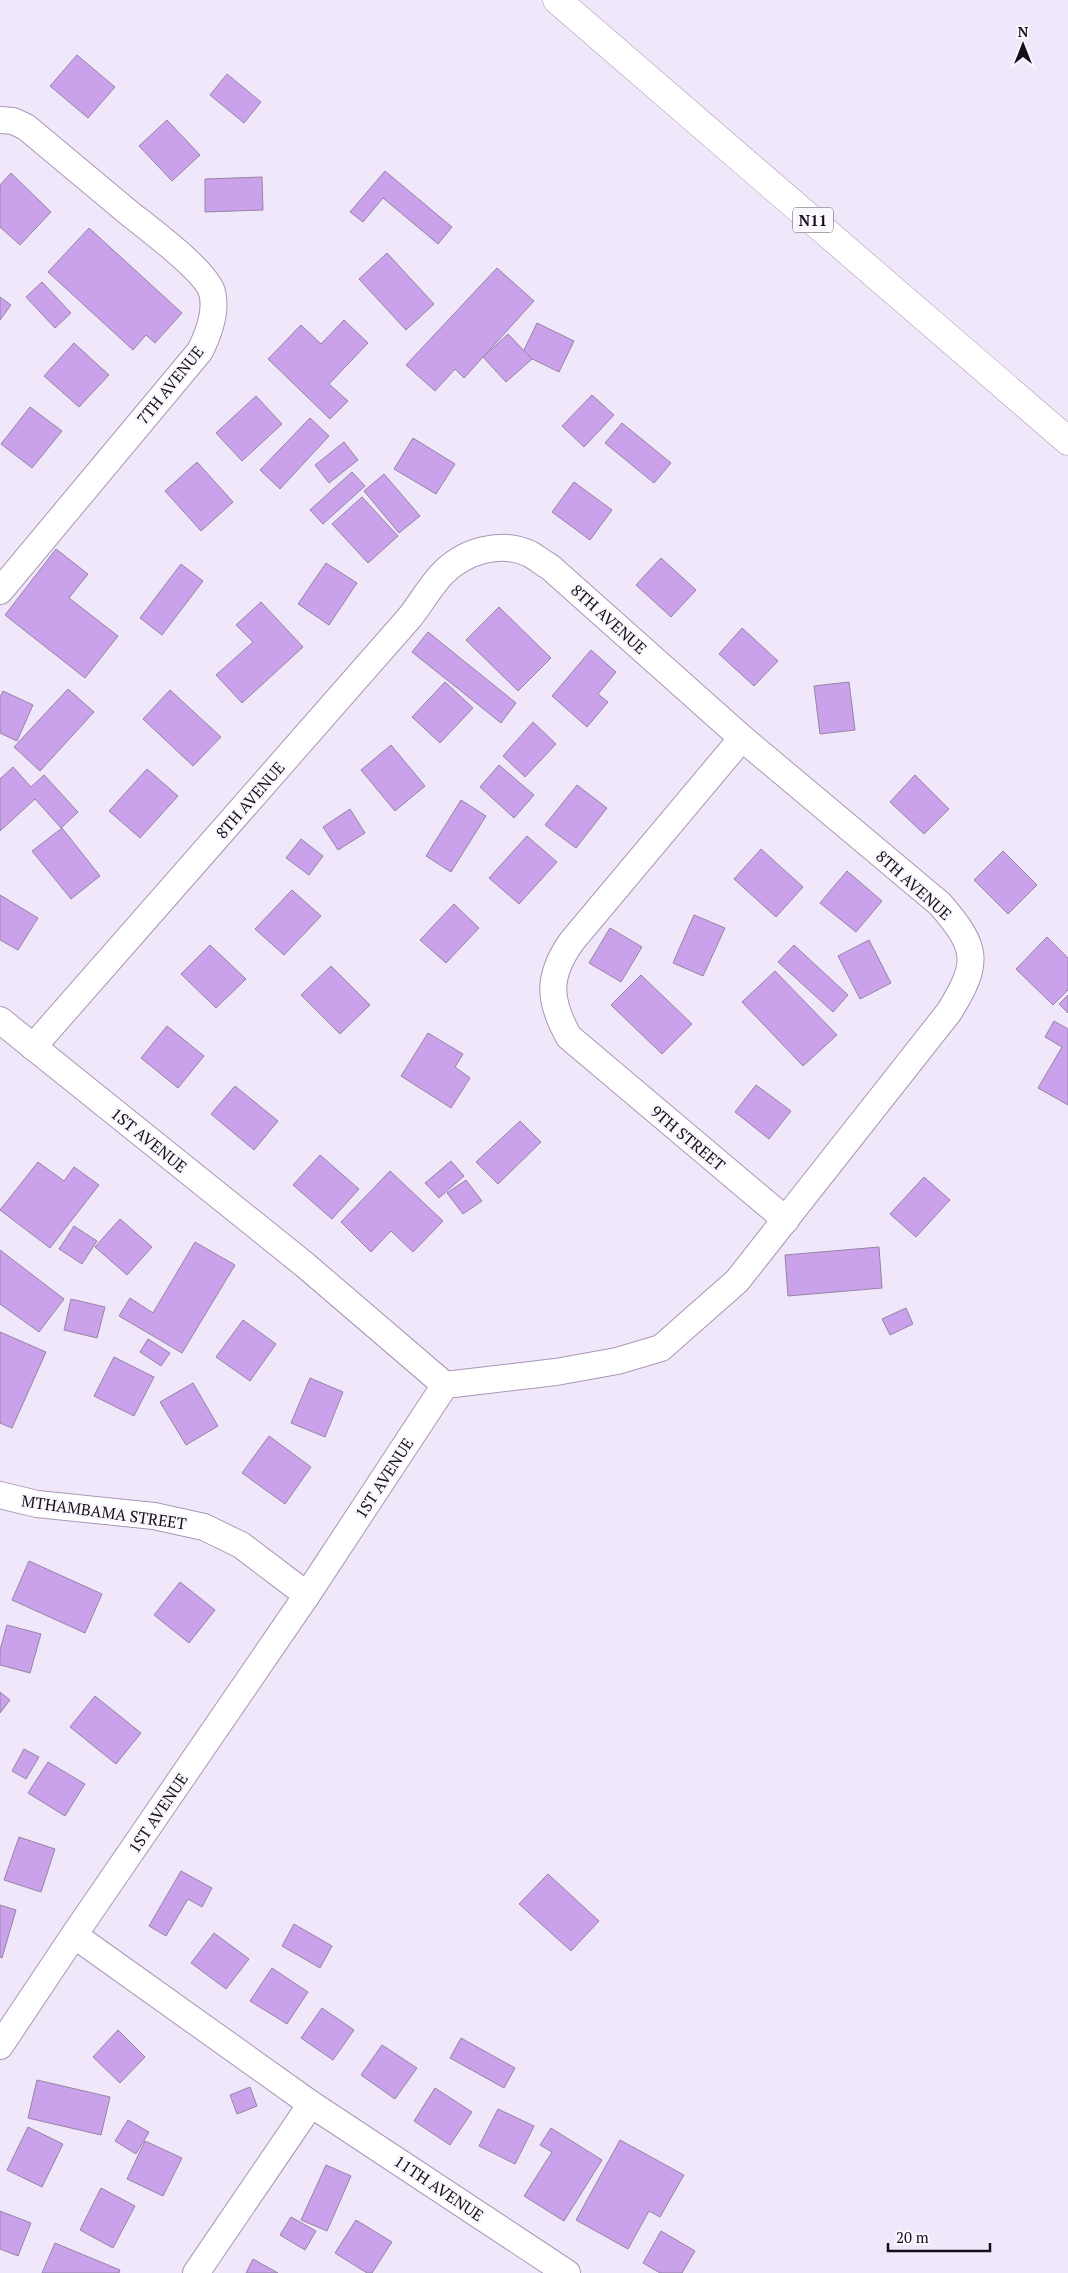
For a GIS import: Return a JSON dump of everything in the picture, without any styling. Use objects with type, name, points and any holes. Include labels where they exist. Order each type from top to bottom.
[{"type":"highway","name":"N11","points":[[557,0],[1068,441]]},
{"type":"street","name":"7TH AVENUE","points":[[0,120],[13,121],[26,128],[178,254],[206,280],[212,293],[212,309],[208,335],[200,351],[1,588]]},
{"type":"street","name":"8TH AVENUE","points":[[33,1047],[410,617],[442,574],[471,553],[492,548],[512,549],[530,554],[550,567],[742,738],[940,904],[962,930],[970,950],[971,966],[968,976],[949,1012],[786,1220]]},
{"type":"street","name":"9TH STREET","points":[[742,738],[572,941],[559,959],[553,988],[556,1009],[569,1037],[786,1220]]},
{"type":"street","name":"1ST AVENUE","points":[[0,1020],[305,1266],[445,1385],[307,1595],[0,2046]]},
{"type":"street","points":[[445,1385],[556,1372],[617,1362],[662,1348],[737,1281],[786,1220]]},
{"type":"street","name":"MTHAMBAMA STREET","points":[[0,1495],[37,1504],[154,1516],[204,1527],[241,1545],[307,1595]]},
{"type":"street","name":"11TH AVENUE","points":[[74,1935],[312,2104],[567,2273]]},
{"type":"street","points":[[196,2273],[312,2104]]},
{"type":"building","points":[[77,55],[115,87],[88,118],[50,86]]},
{"type":"building","points":[[227,74],[261,102],[244,123],[210,95]]},
{"type":"building","points":[[167,120],[200,155],[172,181],[139,146]]},
{"type":"building","points":[[385,171],[452,227],[438,244],[383,198],[363,222],[350,212]]},
{"type":"building","points":[[11,173],[51,212],[20,245],[0,227],[0,185]]},
{"type":"building","points":[[262,177],[263,210],[205,212],[205,179]]},
{"type":"building","points":[[89,228],[182,313],[155,343],[146,335],[133,350],[48,272]]},
{"type":"building","points":[[387,253],[434,304],[406,330],[359,279]]},
{"type":"building","points":[[497,268],[534,301],[464,378],[455,369],[435,391],[406,365]]},
{"type":"building","points":[[42,282],[71,313],[55,328],[26,297]]},
{"type":"building","points":[[0,297],[11,305],[0,320]]},
{"type":"building","points":[[344,320],[368,343],[329,384],[348,401],[330,419],[268,359],[301,325],[321,344]]},
{"type":"building","points":[[537,323],[574,341],[559,372],[522,354]]},
{"type":"building","points":[[508,334],[532,359],[506,382],[483,357]]},
{"type":"building","points":[[74,343],[109,375],[79,407],[44,376]]},
{"type":"building","points":[[592,395],[614,415],[584,447],[562,426]]},
{"type":"building","points":[[256,396],[282,424],[242,461],[216,433]]},
{"type":"building","points":[[30,407],[62,431],[32,468],[1,444]]},
{"type":"building","points":[[310,418],[329,436],[280,489],[260,470]]},
{"type":"building","points":[[622,423],[671,463],[654,483],[605,443]]},
{"type":"building","points":[[413,438],[455,464],[436,494],[394,469]]},
{"type":"building","points":[[344,442],[358,460],[329,483],[315,465]]},
{"type":"building","points":[[197,462],[233,502],[201,531],[165,491]]},
{"type":"building","points":[[352,472],[365,486],[323,524],[310,510]]},
{"type":"building","points":[[384,474],[420,516],[399,533],[364,491]]},
{"type":"building","points":[[574,482],[612,510],[590,540],[552,512]]},
{"type":"building","points":[[362,497],[398,536],[368,563],[332,524]]},
{"type":"building","points":[[56,549],[88,574],[69,598],[118,636],[85,678],[5,615]]},
{"type":"building","points":[[661,558],[696,590],[671,617],[636,585]]},
{"type":"building","points":[[326,563],[357,583],[329,625],[298,604]]},
{"type":"building","points":[[181,564],[203,581],[162,635],[140,618]]},
{"type":"building","points":[[261,602],[303,647],[242,703],[216,675],[253,642],[236,625]]},
{"type":"building","points":[[499,607],[551,658],[518,691],[466,640]]},
{"type":"building","points":[[742,628],[778,661],[754,686],[719,654]]},
{"type":"building","points":[[428,632],[516,703],[501,723],[412,652]]},
{"type":"building","points":[[591,650],[616,672],[598,694],[608,702],[587,727],[552,696]]},
{"type":"building","points":[[445,682],[473,708],[440,743],[412,717]]},
{"type":"building","points":[[849,682],[855,730],[820,734],[814,686]]},
{"type":"building","points":[[68,689],[94,712],[40,771],[14,747]]},
{"type":"building","points":[[170,690],[221,737],[193,766],[143,719]]},
{"type":"building","points":[[3,691],[33,705],[17,741],[0,733],[0,697]]},
{"type":"building","points":[[533,722],[556,744],[525,777],[503,756]]},
{"type":"building","points":[[391,745],[425,786],[395,811],[361,770]]},
{"type":"building","points":[[499,765],[534,795],[514,818],[480,787]]},
{"type":"building","points":[[13,767],[31,787],[44,775],[78,812],[61,828],[35,799],[0,831],[0,779]]},
{"type":"building","points":[[147,769],[178,796],[140,838],[109,811]]},
{"type":"building","points":[[915,775],[949,809],[924,834],[890,802]]},
{"type":"building","points":[[577,785],[607,808],[576,848],[545,825]]},
{"type":"building","points":[[461,800],[486,816],[451,872],[426,856]]},
{"type":"building","points":[[350,809],[365,833],[338,850],[323,827]]},
{"type":"building","points":[[62,828],[100,876],[71,899],[32,851]]},
{"type":"building","points":[[527,836],[557,862],[519,904],[489,878]]},
{"type":"building","points":[[301,839],[323,856],[309,875],[286,858]]},
{"type":"building","points":[[761,849],[803,887],[776,917],[734,879]]},
{"type":"building","points":[[1003,851],[1037,885],[1008,914],[974,880]]},
{"type":"building","points":[[847,871],[882,901],[856,932],[820,903]]},
{"type":"building","points":[[292,890],[321,916],[284,955],[255,929]]},
{"type":"building","points":[[0,895],[38,918],[18,950],[0,940]]},
{"type":"building","points":[[454,904],[479,928],[446,963],[420,940]]},
{"type":"building","points":[[694,915],[725,928],[703,976],[673,963]]},
{"type":"building","points":[[610,928],[642,947],[621,982],[589,963]]},
{"type":"building","points":[[1047,937],[1068,958],[1068,990],[1053,1005],[1016,969]]},
{"type":"building","points":[[869,940],[891,983],[860,999],[838,956]]},
{"type":"building","points":[[210,945],[246,979],[216,1008],[181,974]]},
{"type":"building","points":[[794,945],[848,995],[833,1012],[778,962]]},
{"type":"building","points":[[331,966],[370,1005],[340,1034],[301,995]]},
{"type":"building","points":[[775,971],[837,1035],[803,1066],[742,1002]]},
{"type":"building","points":[[641,975],[692,1024],[662,1054],[611,1005]]},
{"type":"building","points":[[1068,995],[1068,1013],[1059,1004]]},
{"type":"building","points":[[1054,1021],[1068,1029],[1068,1105],[1038,1088],[1062,1047],[1045,1037]]},
{"type":"building","points":[[167,1026],[204,1056],[178,1088],[141,1058]]},
{"type":"building","points":[[428,1033],[463,1054],[455,1067],[470,1078],[451,1108],[401,1076]]},
{"type":"building","points":[[756,1085],[791,1111],[769,1139],[735,1112]]},
{"type":"building","points":[[235,1086],[278,1121],[254,1150],[211,1114]]},
{"type":"building","points":[[520,1121],[541,1142],[498,1184],[476,1162]]},
{"type":"building","points":[[320,1155],[359,1189],[332,1219],[293,1185]]},
{"type":"building","points":[[451,1161],[464,1176],[439,1198],[425,1183]]},
{"type":"building","points":[[38,1162],[64,1181],[74,1167],[99,1185],[50,1248],[0,1210]]},
{"type":"building","points":[[390,1171],[443,1221],[413,1252],[391,1231],[371,1252],[341,1222]]},
{"type":"building","points":[[924,1177],[950,1200],[916,1237],[890,1214]]},
{"type":"building","points":[[466,1180],[482,1201],[463,1214],[447,1193]]},
{"type":"building","points":[[120,1219],[152,1247],[127,1275],[95,1247]]},
{"type":"building","points":[[74,1226],[97,1241],[82,1264],[59,1249]]},
{"type":"building","points":[[195,1242],[235,1265],[182,1353],[119,1316],[130,1298],[153,1313]]},
{"type":"building","points":[[879,1247],[882,1288],[788,1296],[785,1255]]},
{"type":"building","points":[[0,1250],[64,1299],[39,1332],[0,1304]]},
{"type":"building","points":[[71,1299],[105,1307],[97,1338],[64,1330]]},
{"type":"building","points":[[906,1308],[913,1324],[890,1335],[882,1319]]},
{"type":"building","points":[[243,1320],[276,1344],[250,1381],[216,1357]]},
{"type":"building","points":[[0,1332],[46,1352],[12,1428],[0,1423]]},
{"type":"building","points":[[148,1339],[170,1353],[161,1366],[140,1352]]},
{"type":"building","points":[[114,1357],[154,1377],[134,1416],[94,1396]]},
{"type":"building","points":[[310,1378],[343,1392],[325,1437],[291,1423]]},
{"type":"building","points":[[193,1383],[218,1426],[186,1445],[160,1402]]},
{"type":"building","points":[[269,1436],[311,1467],[285,1504],[242,1473]]},
{"type":"building","points":[[29,1561],[102,1594],[85,1633],[12,1600]]},
{"type":"building","points":[[180,1582],[215,1610],[189,1643],[154,1615]]},
{"type":"building","points":[[7,1625],[41,1634],[30,1673],[0,1665],[0,1650]]},
{"type":"building","points":[[0,1692],[10,1700],[0,1713]]},
{"type":"building","points":[[95,1696],[141,1733],[116,1764],[70,1727]]},
{"type":"building","points":[[24,1749],[39,1757],[26,1779],[12,1771]]},
{"type":"building","points":[[48,1762],[85,1784],[65,1816],[28,1793]]},
{"type":"building","points":[[19,1837],[55,1849],[41,1892],[4,1880]]},
{"type":"building","points":[[181,1871],[212,1888],[202,1907],[188,1899],[166,1936],[149,1926]]},
{"type":"building","points":[[548,1874],[599,1921],[571,1951],[519,1904]]},
{"type":"building","points":[[0,1905],[16,1910],[2,1958],[0,1957]]},
{"type":"building","points":[[294,1924],[332,1946],[320,1968],[282,1946]]},
{"type":"building","points":[[214,1933],[249,1959],[226,1989],[191,1963]]},
{"type":"building","points":[[272,1968],[308,1992],[287,2024],[250,2001]]},
{"type":"building","points":[[322,2008],[354,2030],[333,2060],[301,2038]]},
{"type":"building","points":[[118,2030],[145,2057],[120,2083],[93,2057]]},
{"type":"building","points":[[461,2038],[515,2068],[504,2088],[450,2058]]},
{"type":"building","points":[[382,2045],[417,2068],[395,2099],[361,2075]]},
{"type":"building","points":[[37,2080],[110,2097],[101,2135],[28,2118]]},
{"type":"building","points":[[250,2087],[257,2106],[237,2114],[230,2095]]},
{"type":"building","points":[[435,2088],[472,2112],[450,2145],[414,2121]]},
{"type":"building","points":[[498,2109],[534,2126],[515,2164],[479,2146]]},
{"type":"building","points":[[128,2120],[149,2132],[136,2154],[115,2141]]},
{"type":"building","points":[[28,2127],[63,2144],[42,2187],[7,2170]]},
{"type":"building","points":[[551,2128],[602,2160],[564,2221],[524,2196],[552,2152],[540,2145]]},
{"type":"building","points":[[620,2140],[684,2175],[660,2217],[649,2211],[628,2249],[576,2220]]},
{"type":"building","points":[[145,2141],[182,2158],[163,2196],[127,2179]]},
{"type":"building","points":[[326,2165],[351,2176],[327,2231],[301,2220]]},
{"type":"building","points":[[101,2188],[135,2206],[113,2248],[80,2230]]},
{"type":"building","points":[[0,2211],[31,2223],[18,2256],[0,2249]]},
{"type":"building","points":[[291,2217],[316,2231],[305,2250],[280,2235]]},
{"type":"building","points":[[356,2220],[392,2242],[372,2273],[367,2273],[335,2253]]},
{"type":"building","points":[[661,2231],[695,2251],[682,2273],[660,2273],[643,2263]]},
{"type":"building","points":[[55,2243],[120,2270],[119,2273],[42,2273]]},
{"type":"building","points":[[253,2259],[278,2273],[246,2273]]}]
